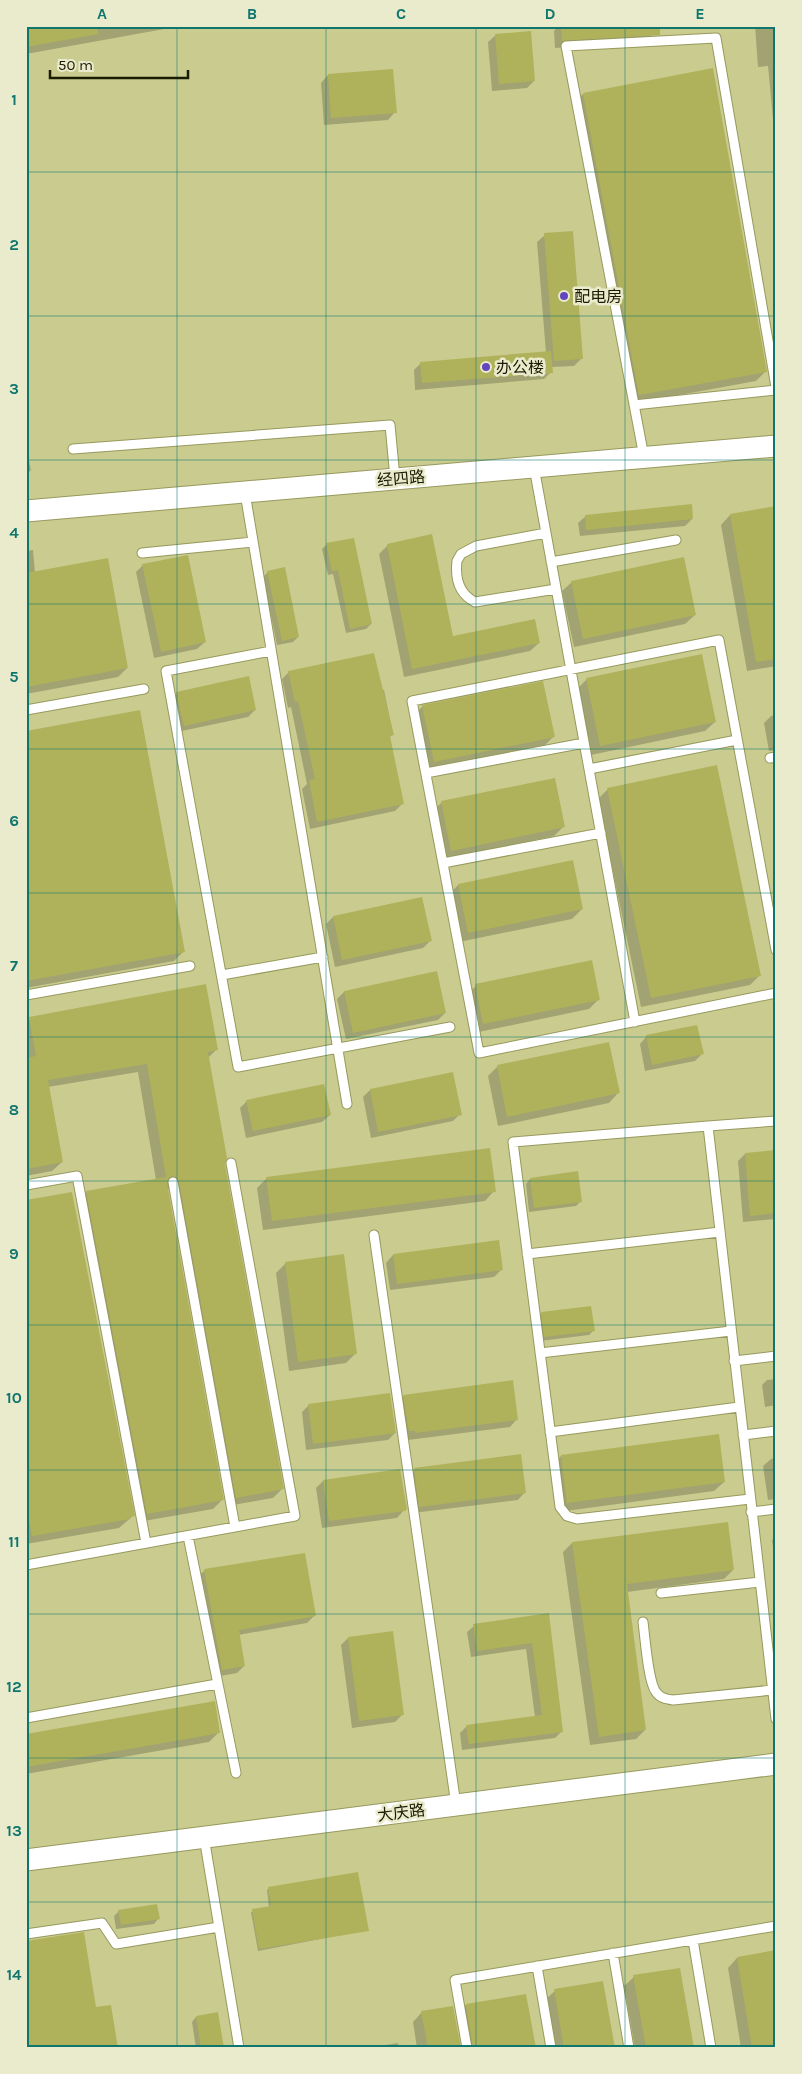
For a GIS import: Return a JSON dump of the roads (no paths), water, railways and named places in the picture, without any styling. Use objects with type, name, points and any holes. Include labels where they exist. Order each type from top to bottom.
[{"type":"street","name":"经四路","points":[[26,512],[776,446]]},
{"type":"street","name":"大庆路","points":[[26,1860],[776,1764]]},
{"type":"lane","points":[[634,405],[776,388],[716,38],[566,46],[634,405],[644,457]]},
{"type":"lane","points":[[73,449],[390,425],[395,479]]},
{"type":"lane","points":[[534,466],[635,1022]]},
{"type":"lane","points":[[245,492],[347,1104]]},
{"type":"lane","points":[[546,533],[468,549],[458,561],[458,582],[468,598],[475,602],[556,589]]},
{"type":"lane","points":[[551,562],[676,540]]},
{"type":"lane","points":[[142,553],[253,542]]},
{"type":"lane","points":[[776,950],[719,640],[412,701],[479,1054],[776,993]]},
{"type":"lane","points":[[271,652],[166,671],[238,1067],[450,1027]]},
{"type":"lane","points":[[26,710],[144,689]]},
{"type":"lane","points":[[589,769],[737,740]]},
{"type":"lane","points":[[426,773],[584,743]]},
{"type":"lane","points":[[442,863],[601,834]]},
{"type":"lane","points":[[222,976],[322,956]]},
{"type":"lane","points":[[26,995],[190,966]]},
{"type":"lane","points":[[750,1499],[577,1519],[567,1516],[560,1507],[513,1142],[776,1121]]},
{"type":"lane","points":[[708,1126],[776,1719]]},
{"type":"lane","points":[[26,1565],[295,1516],[231,1163]]},
{"type":"lane","points":[[26,1185],[77,1176],[146,1543]]},
{"type":"lane","points":[[173,1182],[235,1527]]},
{"type":"lane","points":[[527,1254],[720,1232]]},
{"type":"lane","points":[[374,1235],[456,1805]]},
{"type":"lane","points":[[540,1353],[730,1330]]},
{"type":"lane","points":[[734,1361],[776,1356]]},
{"type":"lane","points":[[550,1432],[739,1407]]},
{"type":"lane","points":[[742,1435],[776,1431]]},
{"type":"lane","points":[[751,1512],[776,1509]]},
{"type":"lane","points":[[188,1536],[236,1773]]},
{"type":"lane","points":[[661,1593],[760,1582]]},
{"type":"lane","points":[[643,1622],[651,1679],[655,1691],[662,1698],[673,1700],[773,1690]]},
{"type":"lane","points":[[26,1718],[217,1684]]},
{"type":"lane","points":[[204,1837],[239,2048]]},
{"type":"lane","points":[[26,1934],[102,1923],[116,1944],[219,1927]]},
{"type":"lane","points":[[467,2048],[456,1980],[776,1926]]},
{"type":"lane","points":[[692,1940],[711,2048]]},
{"type":"lane","points":[[613,1953],[629,2048]]},
{"type":"lane","points":[[537,1966],[551,2048]]},
{"type":"place","name":"配电房","points":[[564,296]]},
{"type":"place","name":"办公楼","points":[[486,367]]}]
